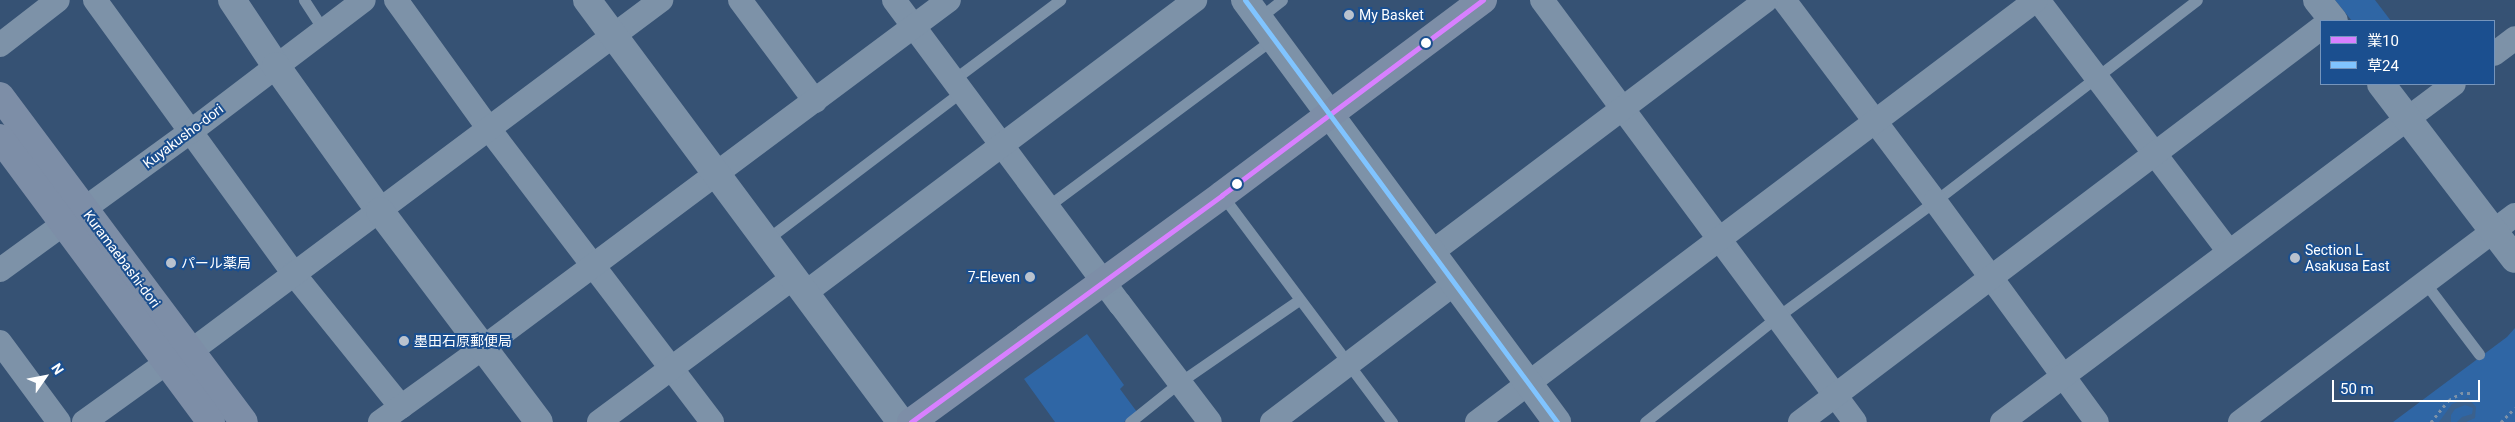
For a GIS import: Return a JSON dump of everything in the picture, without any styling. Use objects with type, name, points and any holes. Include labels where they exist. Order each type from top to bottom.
[{"type":"main road","points":[[911,422],[1222,196],[1482,0]]},
{"type":"main road","name":"Kuramaebashi-dori","points":[[0,96],[166,363],[211,422]]},
{"type":"main road","name":"Kuramaebashi-dori","points":[[0,138],[74,215],[191,351],[244,422]]},
{"type":"street","points":[[0,45],[58,0]]},
{"type":"street","points":[[95,0],[294,273],[400,407]]},
{"type":"street","points":[[232,0],[276,66],[380,211],[540,422]]},
{"type":"street","name":"Kuyakusho-dori","points":[[0,270],[190,132],[364,0]]},
{"type":"street","points":[[396,0],[592,266],[712,422]]},
{"type":"street","points":[[587,0],[901,422]]},
{"type":"street","points":[[191,351],[660,0]]},
{"type":"street","points":[[740,0],[815,101]]},
{"type":"street","points":[[894,0],[1210,422]]},
{"type":"street","points":[[380,422],[484,347],[949,0]]},
{"type":"street","points":[[600,422],[672,369],[799,286],[1002,146],[1195,0]]},
{"type":"street","points":[[1542,0],[1855,422]]},
{"type":"street","points":[[1432,252],[1766,0]]},
{"type":"street","points":[[1784,0],[1935,201],[2097,422]]},
{"type":"street","points":[[1477,422],[1718,238],[2037,0],[2098,76],[2154,154],[2229,252]]},
{"type":"street","points":[[1259,19],[1557,422]]},
{"type":"street","points":[[1800,422],[2154,154],[2320,24]]},
{"type":"street","points":[[2495,53],[2515,38]]},
{"type":"street","points":[[2382,85],[2515,259]]},
{"type":"street","points":[[2002,422],[2453,85]]},
{"type":"street","points":[[2240,422],[2426,284],[2515,215]]},
{"type":"street","points":[[1272,422],[1455,284]]},
{"type":"street","points":[[0,342],[59,422]]},
{"type":"street","points":[[84,422],[166,363]]},
{"type":"lane","points":[[304,0],[324,31]]},
{"type":"lane","points":[[765,240],[957,86],[1060,0]]},
{"type":"lane","points":[[1048,206],[1282,0]]},
{"type":"lane","points":[[1645,422],[1778,317],[1935,201],[2198,0]]},
{"type":"lane","points":[[1222,196],[1392,422]]},
{"type":"lane","points":[[2426,284],[2479,354]]},
{"type":"lane","points":[[1130,422],[1180,382],[1299,300]]},
{"type":"path","points":[[2431,422],[2449,400],[2461,393],[2472,394]]},
{"type":"path","points":[[2501,422],[2515,408]]},
{"type":"shaded area","points":[[2335,0],[2375,0],[2390,20],[2351,20]]},
{"type":"shaded area","points":[[2515,328],[2515,422],[2393,422],[2507,337]]},
{"type":"shaded area","points":[[1087,334],[1124,385],[1120,389],[1137,412],[1124,422],[1055,422],[1024,379]]},
{"type":"shaded area","points":[[2468,398],[2476,407],[2475,418],[2466,422],[2457,422],[2462,417],[2472,414],[2473,408],[2465,405],[2455,409],[2451,415],[2451,422],[2439,422],[2452,404]]},
{"type":"transit line","name":"草24","points":[[1245,0],[1557,422]]},
{"type":"transit line","name":"業10","points":[[911,422],[1222,195],[1483,0]]},
{"type":"place","name":"My Basket","points":[[1349,15]]},
{"type":"place","name":"Section L Asakusa East","points":[[2295,258]]},
{"type":"place","name":"パール薬局","points":[[171,263]]},
{"type":"place","name":"7-Eleven","points":[[1030,277]]},
{"type":"place","name":"墨田石原郵便局","points":[[404,341]]}]
